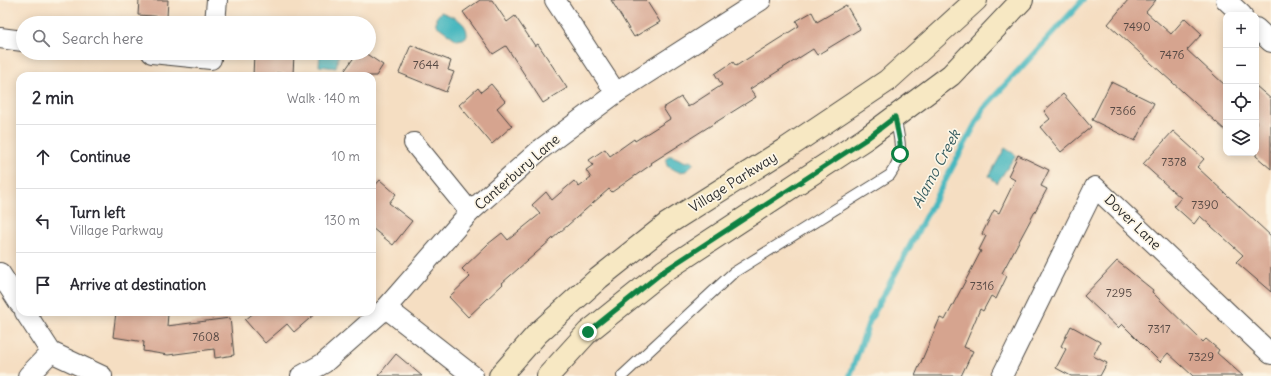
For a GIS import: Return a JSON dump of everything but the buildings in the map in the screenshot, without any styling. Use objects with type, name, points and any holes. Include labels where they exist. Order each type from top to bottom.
[{"type":"street","points":[[216,16],[217,0]]},
{"type":"street","points":[[555,0],[616,93]]},
{"type":"street","name":"Canterbury Lane","points":[[301,376],[324,363],[386,308],[470,212],[541,149],[616,93],[761,0]]},
{"type":"street","name":"Village Parkway","points":[[500,376],[538,333],[617,264],[667,224],[788,148],[887,81],[976,0]]},
{"type":"street","points":[[548,376],[588,332],[664,271],[865,140],[951,75],[1022,0]]},
{"type":"street","points":[[1226,0],[1239,12]]},
{"type":"street","points":[[1259,31],[1271,42]]},
{"type":"street","points":[[0,38],[16,40]]},
{"type":"street","points":[[193,60],[211,63]]},
{"type":"street","points":[[414,143],[470,212]]},
{"type":"street","name":"Dover Lane","points":[[1002,376],[1095,187],[1271,354]]},
{"type":"street","points":[[0,273],[16,298]]},
{"type":"street","points":[[386,308],[473,376]]},
{"type":"street","points":[[28,316],[51,352],[102,376]]},
{"type":"street","points":[[28,376],[51,352]]},
{"type":"lane","points":[[622,376],[733,273],[890,175],[897,166],[900,154],[900,143],[895,117]]},
{"type":"water","points":[[441,12],[459,20],[467,31],[467,36],[463,39],[457,40],[436,25],[436,18]]},
{"type":"water","points":[[319,60],[338,60],[336,68],[319,66]]},
{"type":"water","points":[[1005,148],[1016,155],[997,183],[989,176]]},
{"type":"water","points":[[668,156],[694,163],[686,171],[679,172],[667,166],[666,161]]},
{"type":"waterway","name":"Alamo Creek","points":[[850,376],[869,322],[984,108],[1083,0]]},
{"type":"route","points":[[588,332],[664,271],[865,140],[895,117],[900,143],[900,154]]}]
